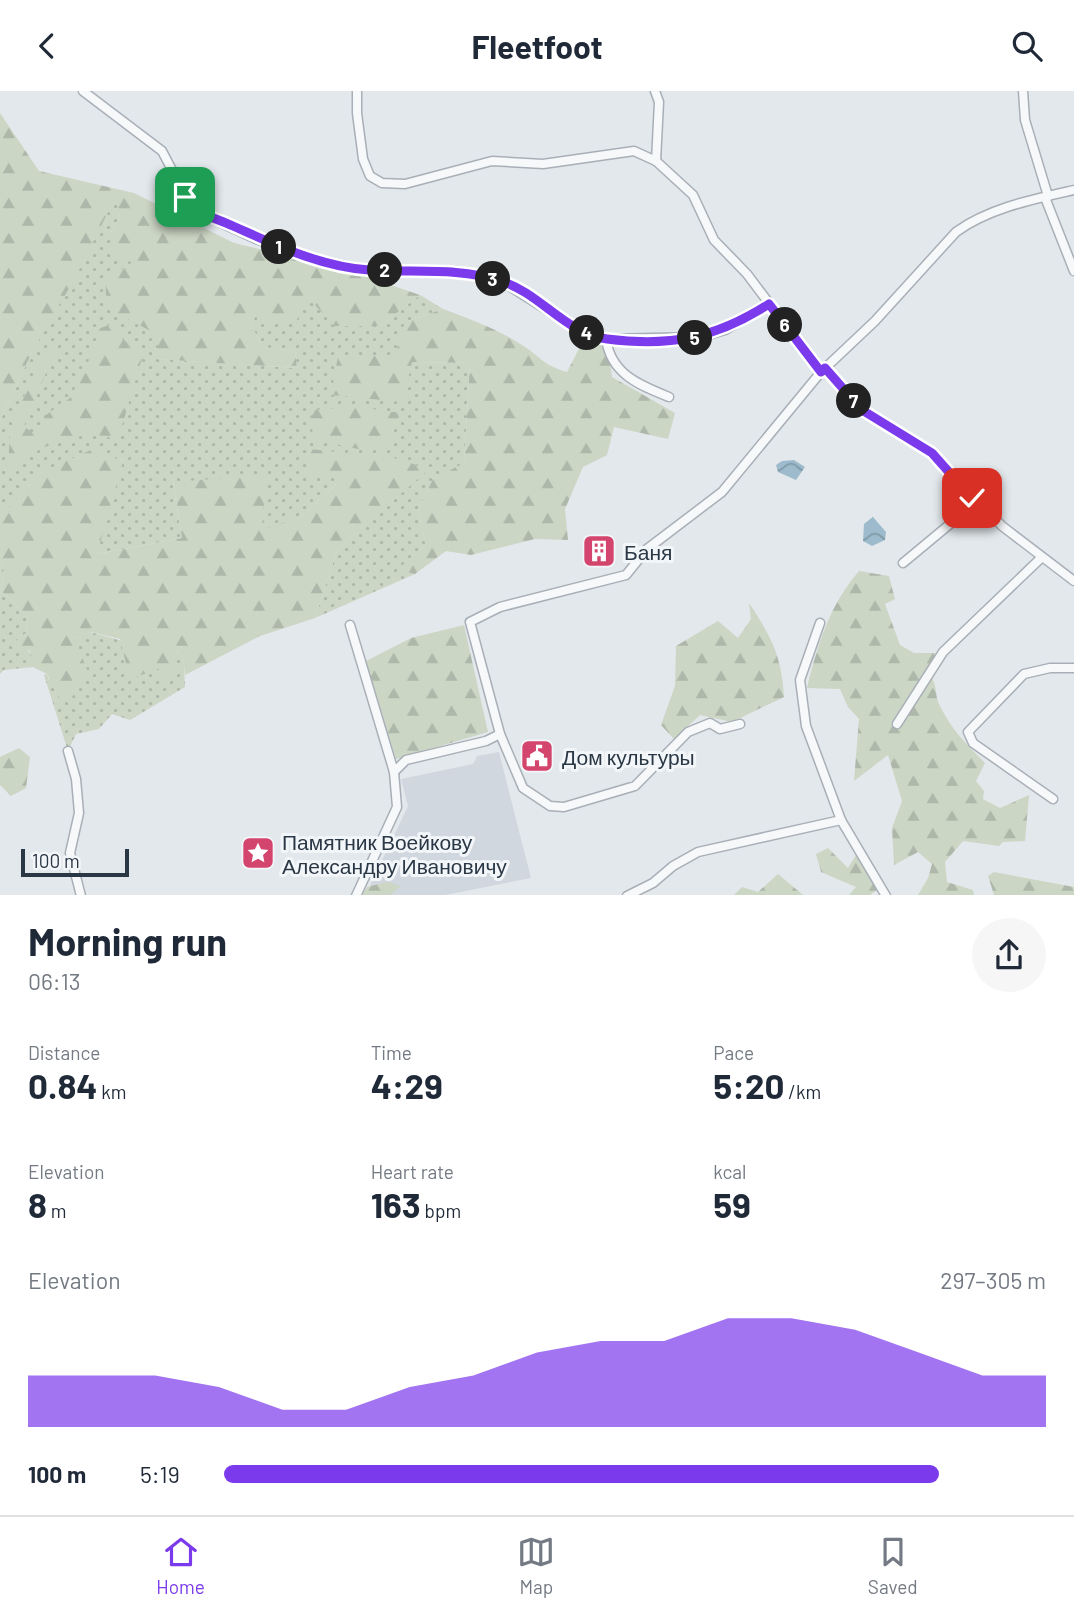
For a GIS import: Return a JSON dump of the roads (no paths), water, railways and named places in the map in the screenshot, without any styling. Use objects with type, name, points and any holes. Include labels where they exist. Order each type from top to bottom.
[{"type":"street","points":[[83,91],[162,151],[193,210],[236,227],[256,239],[315,259],[366,270],[457,271],[503,282],[576,328],[606,339],[701,337],[725,330],[769,304]]},
{"type":"street","points":[[357,91],[363,159],[370,176],[382,183],[405,184],[492,161],[543,164],[634,151],[656,161],[693,195],[714,240],[823,370],[862,410],[932,453],[972,498],[1041,558],[1074,581]]},
{"type":"street","points":[[655,91],[659,102],[656,161]]},
{"type":"street","points":[[1023,91],[1025,120],[1048,196],[1046,199],[1049,211],[1074,271]]},
{"type":"street","points":[[740,724],[720,729],[710,723],[688,732],[635,786],[564,807],[550,806],[523,788],[500,734],[470,622],[500,607],[626,575],[648,549],[722,492],[823,370],[875,321],[956,232],[1007,208],[1074,190]]},
{"type":"street","points":[[606,339],[608,355],[620,371],[635,383],[668,397]]},
{"type":"street","points":[[903,563],[956,519],[972,498]]},
{"type":"street","points":[[897,724],[943,652],[1041,558]]},
{"type":"street","points":[[820,624],[800,680],[806,726],[841,820],[887,895]]},
{"type":"street","points":[[350,625],[394,772],[397,807],[356,895]]},
{"type":"street","points":[[1053,799],[974,743],[968,732],[1024,674],[1050,668],[1074,668]]},
{"type":"street","points":[[394,772],[406,760],[486,741],[500,734]]},
{"type":"street","points":[[68,751],[79,813],[70,853],[79,895]]},
{"type":"street","points":[[627,895],[653,883],[673,866],[698,852],[841,820]]},
{"type":"water","points":[[794,460],[805,467],[796,480],[778,472],[776,465],[782,461]]},
{"type":"water","points":[[873,517],[886,532],[885,540],[872,546],[863,541],[864,524]]},
{"type":"place","name":"Баня","points":[[599,551]]},
{"type":"place","name":"Дом культуры","points":[[537,756]]},
{"type":"place","name":"Памятник Воейкову Александру Ивановичу","points":[[258,853]]}]
